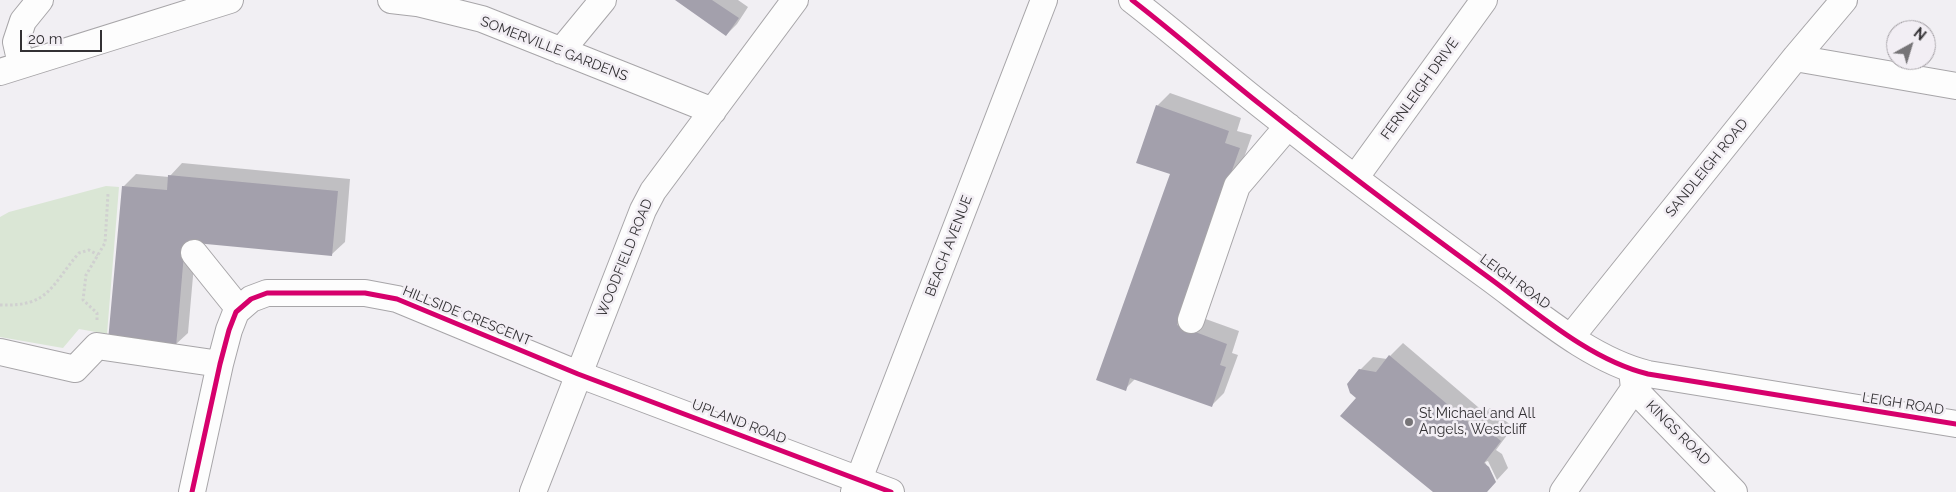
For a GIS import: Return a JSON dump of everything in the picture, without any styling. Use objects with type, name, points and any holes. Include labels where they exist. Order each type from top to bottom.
[{"type":"street","points":[[10,68],[23,21],[40,0]]},
{"type":"street","points":[[10,68],[230,0]]},
{"type":"street","points":[[560,51],[602,0]]},
{"type":"street","name":"WOODFIELD ROAD","points":[[533,492],[643,210],[653,191],[795,0]]},
{"type":"street","name":"BEACH AVENUE","points":[[857,486],[1044,0]]},
{"type":"street","name":"FERNLEIGH DRIVE","points":[[1355,178],[1484,0]]},
{"type":"street","name":"SANDLEIGH ROAD","points":[[1571,337],[1795,58],[1844,0]]},
{"type":"street","name":"SOMERVILLE GARDENS","points":[[404,1],[482,19],[713,111]]},
{"type":"street","name":"LEIGH ROAD","points":[[1139,2],[1288,126],[1355,178],[1462,258],[1571,337],[1604,357],[1633,380],[1690,381],[1956,424]]},
{"type":"street","points":[[1795,58],[1956,86]]},
{"type":"street","points":[[1191,320],[1238,186],[1288,126]]},
{"type":"street","points":[[192,492],[220,364],[229,330],[239,309],[194,253]]},
{"type":"street","name":"HILLSIDE CRESCENT","points":[[239,309],[251,298],[267,292],[365,293],[396,299],[578,374]]},
{"type":"street","points":[[0,352],[75,369],[97,346],[220,364]]},
{"type":"street","name":"UPLAND ROAD","points":[[578,374],[857,486],[891,492]]},
{"type":"street","points":[[1562,492],[1633,380]]},
{"type":"street","name":"KINGS ROAD","points":[[1633,380],[1734,492]]},
{"type":"path","points":[[97,346],[97,313],[83,300],[86,275],[105,243],[108,194]]},
{"type":"path","points":[[0,305],[16,306],[40,300],[56,284],[79,253],[89,250],[98,255]]},
{"type":"green space","points":[[106,186],[119,187],[107,334],[79,329],[63,348],[0,337],[0,217],[9,212]]},
{"type":"building","points":[[675,0],[712,0],[739,18],[726,36]]},
{"type":"building","points":[[1156,105],[1229,131],[1225,143],[1240,148],[1177,325],[1227,344],[1220,365],[1226,367],[1212,407],[1130,378],[1126,391],[1096,380],[1170,174],[1136,163]]},
{"type":"building","points":[[168,175],[338,191],[332,256],[185,242],[176,347],[108,341],[122,186],[167,190]]},
{"type":"building","name":"St Michael and All Angels, Westcliff","points":[[1389,355],[1472,425],[1476,420],[1501,441],[1484,463],[1489,467],[1496,482],[1487,492],[1433,492],[1340,416],[1356,398],[1350,393],[1347,384],[1359,369],[1376,372]]},
{"type":"cycle path","points":[[1132,0],[1261,105],[1373,192],[1544,319],[1605,358],[1648,374],[1956,424]]},
{"type":"cycle path","points":[[192,492],[229,330],[236,312],[251,299],[267,293],[365,293],[397,299],[578,374],[891,492]]},
{"type":"place","name":"St Michael and All Angels, Westcliff","points":[[1409,422]]}]
